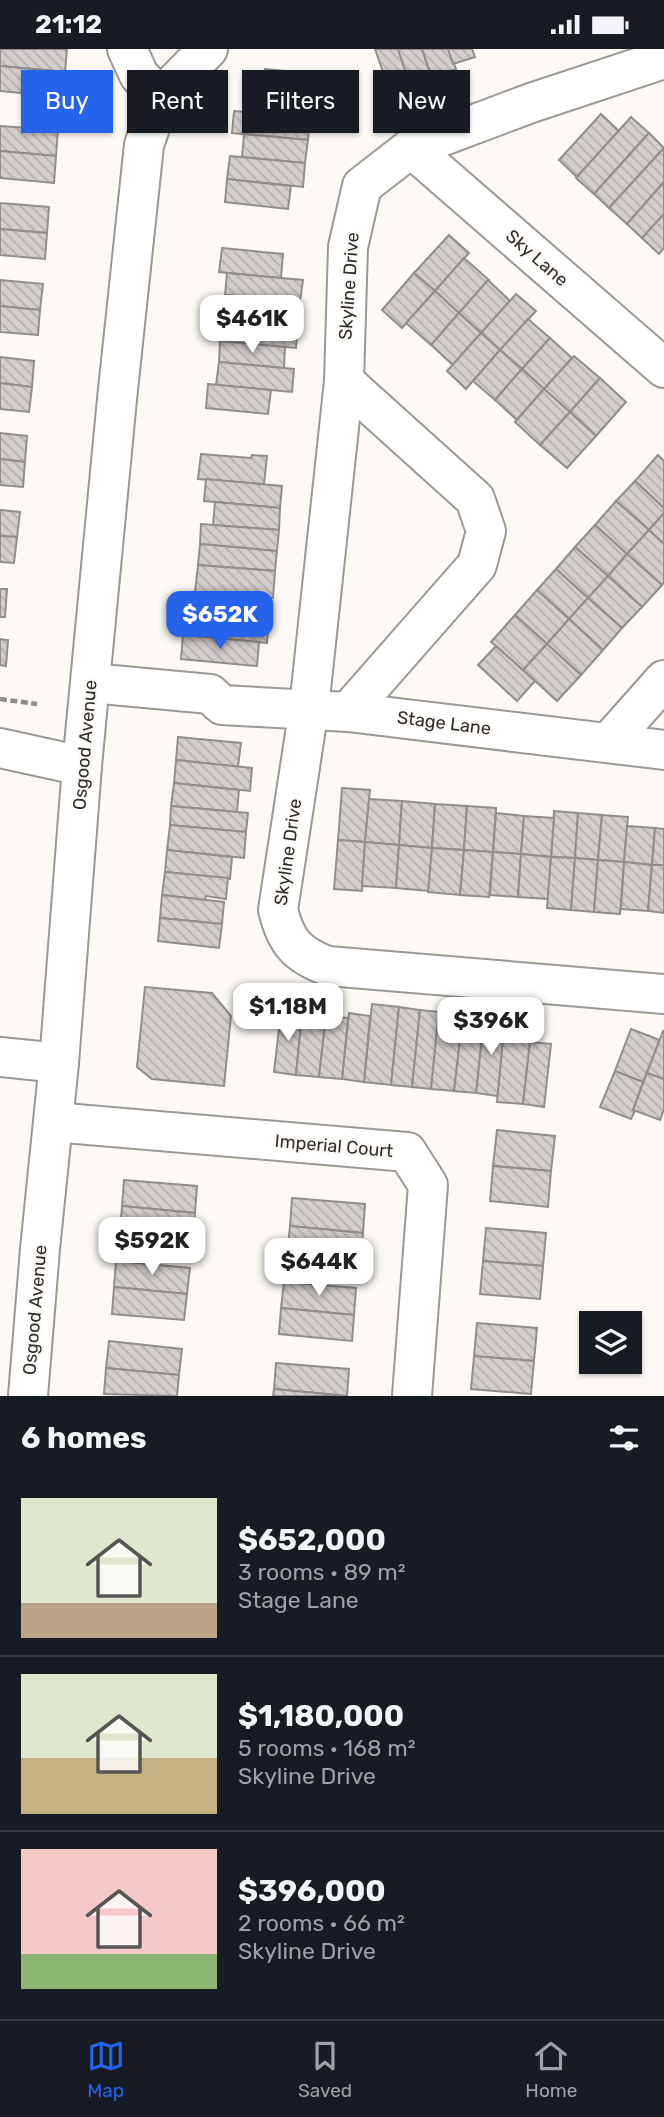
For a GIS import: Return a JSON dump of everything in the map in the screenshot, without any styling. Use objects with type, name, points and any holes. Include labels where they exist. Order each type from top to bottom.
[{"type":"street","points":[[127,49],[137,70]]},
{"type":"street","points":[[187,70],[208,49]]},
{"type":"street","name":"Skyline Drive","points":[[664,59],[531,103],[411,148],[362,186],[348,247],[344,380],[309,708],[278,910],[283,930],[294,947],[310,960],[328,966],[664,994]]},
{"type":"street","name":"Osgood Avenue","points":[[28,1396],[59,1063],[82,766],[117,399],[144,145],[148,133]]},
{"type":"street","name":"Sky Lane","points":[[411,148],[664,368]]},
{"type":"street","points":[[344,380],[475,499],[486,531],[477,565],[348,712]]},
{"type":"street","points":[[609,742],[664,680]]},
{"type":"street","name":"Stage Lane","points":[[90,696],[210,694],[222,705],[309,708],[664,750]]},
{"type":"street","points":[[0,748],[82,766]]},
{"type":"street","points":[[0,1057],[59,1063]]},
{"type":"street","name":"Imperial Court","points":[[53,1122],[407,1152],[428,1185],[412,1396]]},
{"type":"path","points":[[0,699],[37,704]]},
{"type":"building","points":[[0,49],[67,49],[65,70],[0,66]]},
{"type":"building","points":[[375,49],[398,49],[405,70],[382,70]]},
{"type":"building","points":[[398,49],[422,49],[429,70],[405,70]]},
{"type":"building","points":[[422,49],[448,49],[456,69],[429,70]]},
{"type":"building","points":[[448,49],[472,49],[475,57],[453,64]]},
{"type":"building","points":[[0,66],[43,70],[21,70],[21,93],[0,91]]},
{"type":"building","points":[[234,111],[242,112],[242,133],[309,133],[308,140],[232,133]]},
{"type":"building","points":[[601,114],[619,131],[577,177],[559,160]]},
{"type":"building","points":[[631,117],[649,133],[594,194],[576,178]]},
{"type":"building","points":[[0,126],[21,127],[21,133],[58,133],[56,156],[0,151]]},
{"type":"building","points":[[649,133],[664,148],[609,208],[594,194]]},
{"type":"building","points":[[244,134],[308,140],[305,163],[242,157]]},
{"type":"building","points":[[664,148],[664,182],[627,224],[609,208]]},
{"type":"building","points":[[0,151],[56,156],[54,183],[0,178]]},
{"type":"building","points":[[230,156],[305,163],[303,187],[227,179]]},
{"type":"building","points":[[227,179],[291,186],[288,209],[225,202]]},
{"type":"building","points":[[664,182],[664,214],[642,238],[627,224]]},
{"type":"building","points":[[0,203],[49,207],[47,233],[0,229]]},
{"type":"building","points":[[664,214],[664,248],[659,254],[642,238]]},
{"type":"building","points":[[0,229],[47,233],[45,259],[0,255]]},
{"type":"building","points":[[449,235],[469,253],[435,291],[414,273]]},
{"type":"building","points":[[222,248],[283,254],[281,278],[219,272]]},
{"type":"building","points":[[464,258],[489,280],[459,313],[435,291]]},
{"type":"building","points":[[227,273],[303,280],[300,302],[225,295]]},
{"type":"building","points":[[414,273],[435,291],[402,328],[382,310]]},
{"type":"building","points":[[0,280],[43,284],[40,310],[0,306]]},
{"type":"building","points":[[488,280],[510,301],[481,333],[459,313]]},
{"type":"building","points":[[435,291],[459,313],[431,345],[406,323]]},
{"type":"building","points":[[516,294],[536,311],[500,350],[481,333]]},
{"type":"building","points":[[225,295],[290,301],[288,324],[223,318]]},
{"type":"building","points":[[0,306],[40,310],[38,335],[0,332]]},
{"type":"building","points":[[459,313],[481,333],[453,365],[431,345]]},
{"type":"building","points":[[223,318],[298,325],[296,348],[220,341]]},
{"type":"building","points":[[528,319],[550,338],[522,369],[500,350]]},
{"type":"building","points":[[481,333],[500,350],[466,389],[447,371]]},
{"type":"building","points":[[550,338],[572,358],[544,389],[522,369]]},
{"type":"building","points":[[220,341],[285,347],[284,368],[219,362]]},
{"type":"building","points":[[500,350],[522,369],[495,400],[473,381]]},
{"type":"building","points":[[574,356],[600,378],[570,412],[544,389]]},
{"type":"building","points":[[0,357],[34,361],[32,387],[0,383]]},
{"type":"building","points":[[219,362],[294,369],[292,392],[216,385]]},
{"type":"building","points":[[522,369],[544,389],[517,420],[495,400]]},
{"type":"building","points":[[600,378],[626,402],[596,436],[570,412]]},
{"type":"building","points":[[0,383],[32,387],[29,412],[0,409]]},
{"type":"building","points":[[208,384],[271,390],[268,414],[206,408]]},
{"type":"building","points":[[544,389],[570,412],[540,445],[515,422]]},
{"type":"building","points":[[570,412],[596,436],[567,468],[540,445]]},
{"type":"building","points":[[0,433],[27,436],[25,462],[0,459]]},
{"type":"building","points":[[201,454],[251,458],[252,455],[267,456],[264,484],[198,479]]},
{"type":"building","points":[[658,455],[664,461],[664,508],[635,481]]},
{"type":"building","points":[[0,459],[25,462],[23,487],[0,485]]},
{"type":"building","points":[[206,479],[282,486],[280,508],[204,501]]},
{"type":"building","points":[[635,481],[664,508],[664,513],[649,530],[616,501]]},
{"type":"building","points":[[616,501],[649,530],[627,554],[595,525]]},
{"type":"building","points":[[215,502],[280,508],[279,530],[213,525]]},
{"type":"building","points":[[0,510],[20,512],[17,537],[0,536]]},
{"type":"building","points":[[664,513],[664,544],[649,530]]},
{"type":"building","points":[[201,524],[279,530],[277,551],[200,544]]},
{"type":"building","points":[[595,525],[627,554],[608,576],[575,547]]},
{"type":"building","points":[[649,530],[664,544],[662,585],[627,554]]},
{"type":"building","points":[[0,536],[17,537],[14,563],[0,562]]},
{"type":"building","points":[[200,544],[277,551],[275,571],[198,565]]},
{"type":"building","points":[[575,547],[608,576],[588,598],[556,569]]},
{"type":"building","points":[[627,554],[662,585],[642,607],[608,576]]},
{"type":"building","points":[[198,565],[275,571],[273,598],[195,592]]},
{"type":"building","points":[[556,569],[588,598],[569,619],[537,590]]},
{"type":"building","points":[[608,576],[642,607],[622,628],[588,598]]},
{"type":"building","points":[[0,589],[7,589],[5,617],[0,617]]},
{"type":"building","points":[[537,590],[569,619],[547,644],[515,615]]},
{"type":"building","points":[[195,592],[261,598],[259,619],[194,613]]},
{"type":"building","points":[[588,598],[622,628],[603,650],[569,619]]},
{"type":"building","points":[[194,613],[269,619],[267,643],[192,636]]},
{"type":"building","points":[[515,615],[547,644],[523,670],[491,642]]},
{"type":"building","points":[[569,619],[603,650],[581,675],[547,644]]},
{"type":"building","points":[[183,635],[259,642],[257,666],[181,659]]},
{"type":"building","points":[[0,639],[8,640],[6,666],[0,665]]},
{"type":"building","points":[[547,644],[581,675],[557,701],[523,670]]},
{"type":"building","points":[[496,646],[535,681],[517,701],[478,665]]},
{"type":"building","points":[[178,737],[241,743],[238,767],[176,760]]},
{"type":"building","points":[[176,760],[252,768],[250,791],[174,783]]},
{"type":"building","points":[[174,783],[239,790],[237,812],[171,806]]},
{"type":"building","points":[[342,788],[370,790],[365,842],[338,840]]},
{"type":"building","points":[[369,799],[402,801],[399,845],[365,842]]},
{"type":"building","points":[[402,801],[435,804],[432,848],[399,845]]},
{"type":"building","points":[[435,804],[467,806],[464,850],[432,848]]},
{"type":"building","points":[[171,806],[248,813],[246,832],[170,825]]},
{"type":"building","points":[[467,806],[496,808],[493,852],[464,850]]},
{"type":"building","points":[[554,811],[578,813],[575,858],[551,857]]},
{"type":"building","points":[[496,813],[524,816],[521,854],[493,852]]},
{"type":"building","points":[[578,813],[602,815],[598,860],[575,858]]},
{"type":"building","points":[[602,815],[628,817],[624,862],[598,860]]},
{"type":"building","points":[[524,816],[554,818],[551,857],[521,854]]},
{"type":"building","points":[[170,825],[246,832],[244,858],[167,850]]},
{"type":"building","points":[[627,826],[655,828],[652,865],[624,862]]},
{"type":"building","points":[[655,828],[664,829],[664,865],[652,865]]},
{"type":"building","points":[[338,840],[365,842],[362,891],[334,889]]},
{"type":"building","points":[[365,842],[399,845],[396,888],[362,886]]},
{"type":"building","points":[[399,845],[432,848],[429,891],[396,888]]},
{"type":"building","points":[[432,848],[464,850],[460,895],[428,892]]},
{"type":"building","points":[[167,850],[232,857],[230,879],[165,872]]},
{"type":"building","points":[[464,850],[493,852],[489,897],[460,895]]},
{"type":"building","points":[[493,852],[521,854],[518,897],[490,895]]},
{"type":"building","points":[[521,854],[551,857],[548,899],[518,897]]},
{"type":"building","points":[[551,857],[575,858],[571,910],[547,908]]},
{"type":"building","points":[[575,858],[598,860],[594,912],[571,910]]},
{"type":"building","points":[[598,860],[624,862],[620,914],[594,912]]},
{"type":"building","points":[[624,862],[652,865],[648,911],[621,909]]},
{"type":"building","points":[[652,865],[664,865],[664,913],[648,911]]},
{"type":"building","points":[[165,872],[228,878],[226,899],[206,896],[205,900],[162,895]]},
{"type":"building","points":[[162,895],[224,902],[222,924],[160,918]]},
{"type":"building","points":[[160,918],[222,924],[219,948],[158,941]]},
{"type":"building","points":[[145,987],[212,993],[231,1016],[224,1086],[152,1079],[137,1067]]},
{"type":"building","points":[[372,1004],[399,1007],[391,1085],[364,1082]]},
{"type":"building","points":[[399,1007],[420,1010],[412,1087],[391,1085]]},
{"type":"building","points":[[420,1010],[439,1012],[431,1089],[412,1087]]},
{"type":"building","points":[[281,1011],[302,1014],[296,1075],[274,1072]]},
{"type":"building","points":[[349,1013],[370,1016],[364,1082],[342,1079]]},
{"type":"building","points":[[302,1014],[326,1016],[319,1077],[296,1075]]},
{"type":"building","points":[[326,1016],[348,1018],[342,1079],[319,1077]]},
{"type":"building","points":[[484,1017],[505,1020],[498,1096],[476,1093]]},
{"type":"building","points":[[438,1020],[462,1023],[454,1091],[431,1089]]},
{"type":"building","points":[[462,1023],[483,1025],[476,1093],[454,1091]]},
{"type":"building","points":[[631,1029],[660,1040],[643,1082],[615,1071]]},
{"type":"building","points":[[664,1032],[664,1079],[647,1073]]},
{"type":"building","points":[[503,1039],[530,1042],[523,1104],[497,1102]]},
{"type":"building","points":[[530,1042],[551,1044],[544,1107],[523,1104]]},
{"type":"building","points":[[615,1071],[643,1082],[631,1119],[600,1107]]},
{"type":"building","points":[[647,1073],[664,1079],[664,1109],[660,1120],[633,1110]]},
{"type":"building","points":[[497,1130],[555,1136],[551,1171],[493,1166]]},
{"type":"building","points":[[493,1166],[551,1171],[548,1207],[490,1201]]},
{"type":"building","points":[[124,1180],[197,1186],[195,1213],[122,1206]]},
{"type":"building","points":[[292,1198],[365,1204],[363,1233],[290,1226]]},
{"type":"building","points":[[122,1206],[195,1213],[192,1239],[120,1232]]},
{"type":"building","points":[[290,1226],[363,1233],[360,1261],[287,1255]]},
{"type":"building","points":[[486,1228],[546,1233],[543,1266],[483,1261]]},
{"type":"building","points":[[116,1261],[190,1268],[187,1294],[114,1287]]},
{"type":"building","points":[[483,1261],[543,1266],[540,1299],[480,1294]]},
{"type":"building","points":[[284,1282],[356,1288],[354,1315],[281,1308]]},
{"type":"building","points":[[114,1287],[187,1294],[184,1320],[112,1314]]},
{"type":"building","points":[[281,1308],[354,1315],[352,1341],[279,1334]]},
{"type":"building","points":[[477,1323],[537,1328],[534,1361],[474,1356]]},
{"type":"building","points":[[109,1341],[182,1349],[179,1375],[106,1368]]},
{"type":"building","points":[[474,1356],[534,1361],[531,1394],[471,1389]]},
{"type":"building","points":[[276,1363],[349,1369],[347,1396],[274,1389]]},
{"type":"building","points":[[106,1368],[179,1375],[177,1396],[104,1394]]},
{"type":"building","points":[[274,1389],[347,1396],[273,1396]]}]
